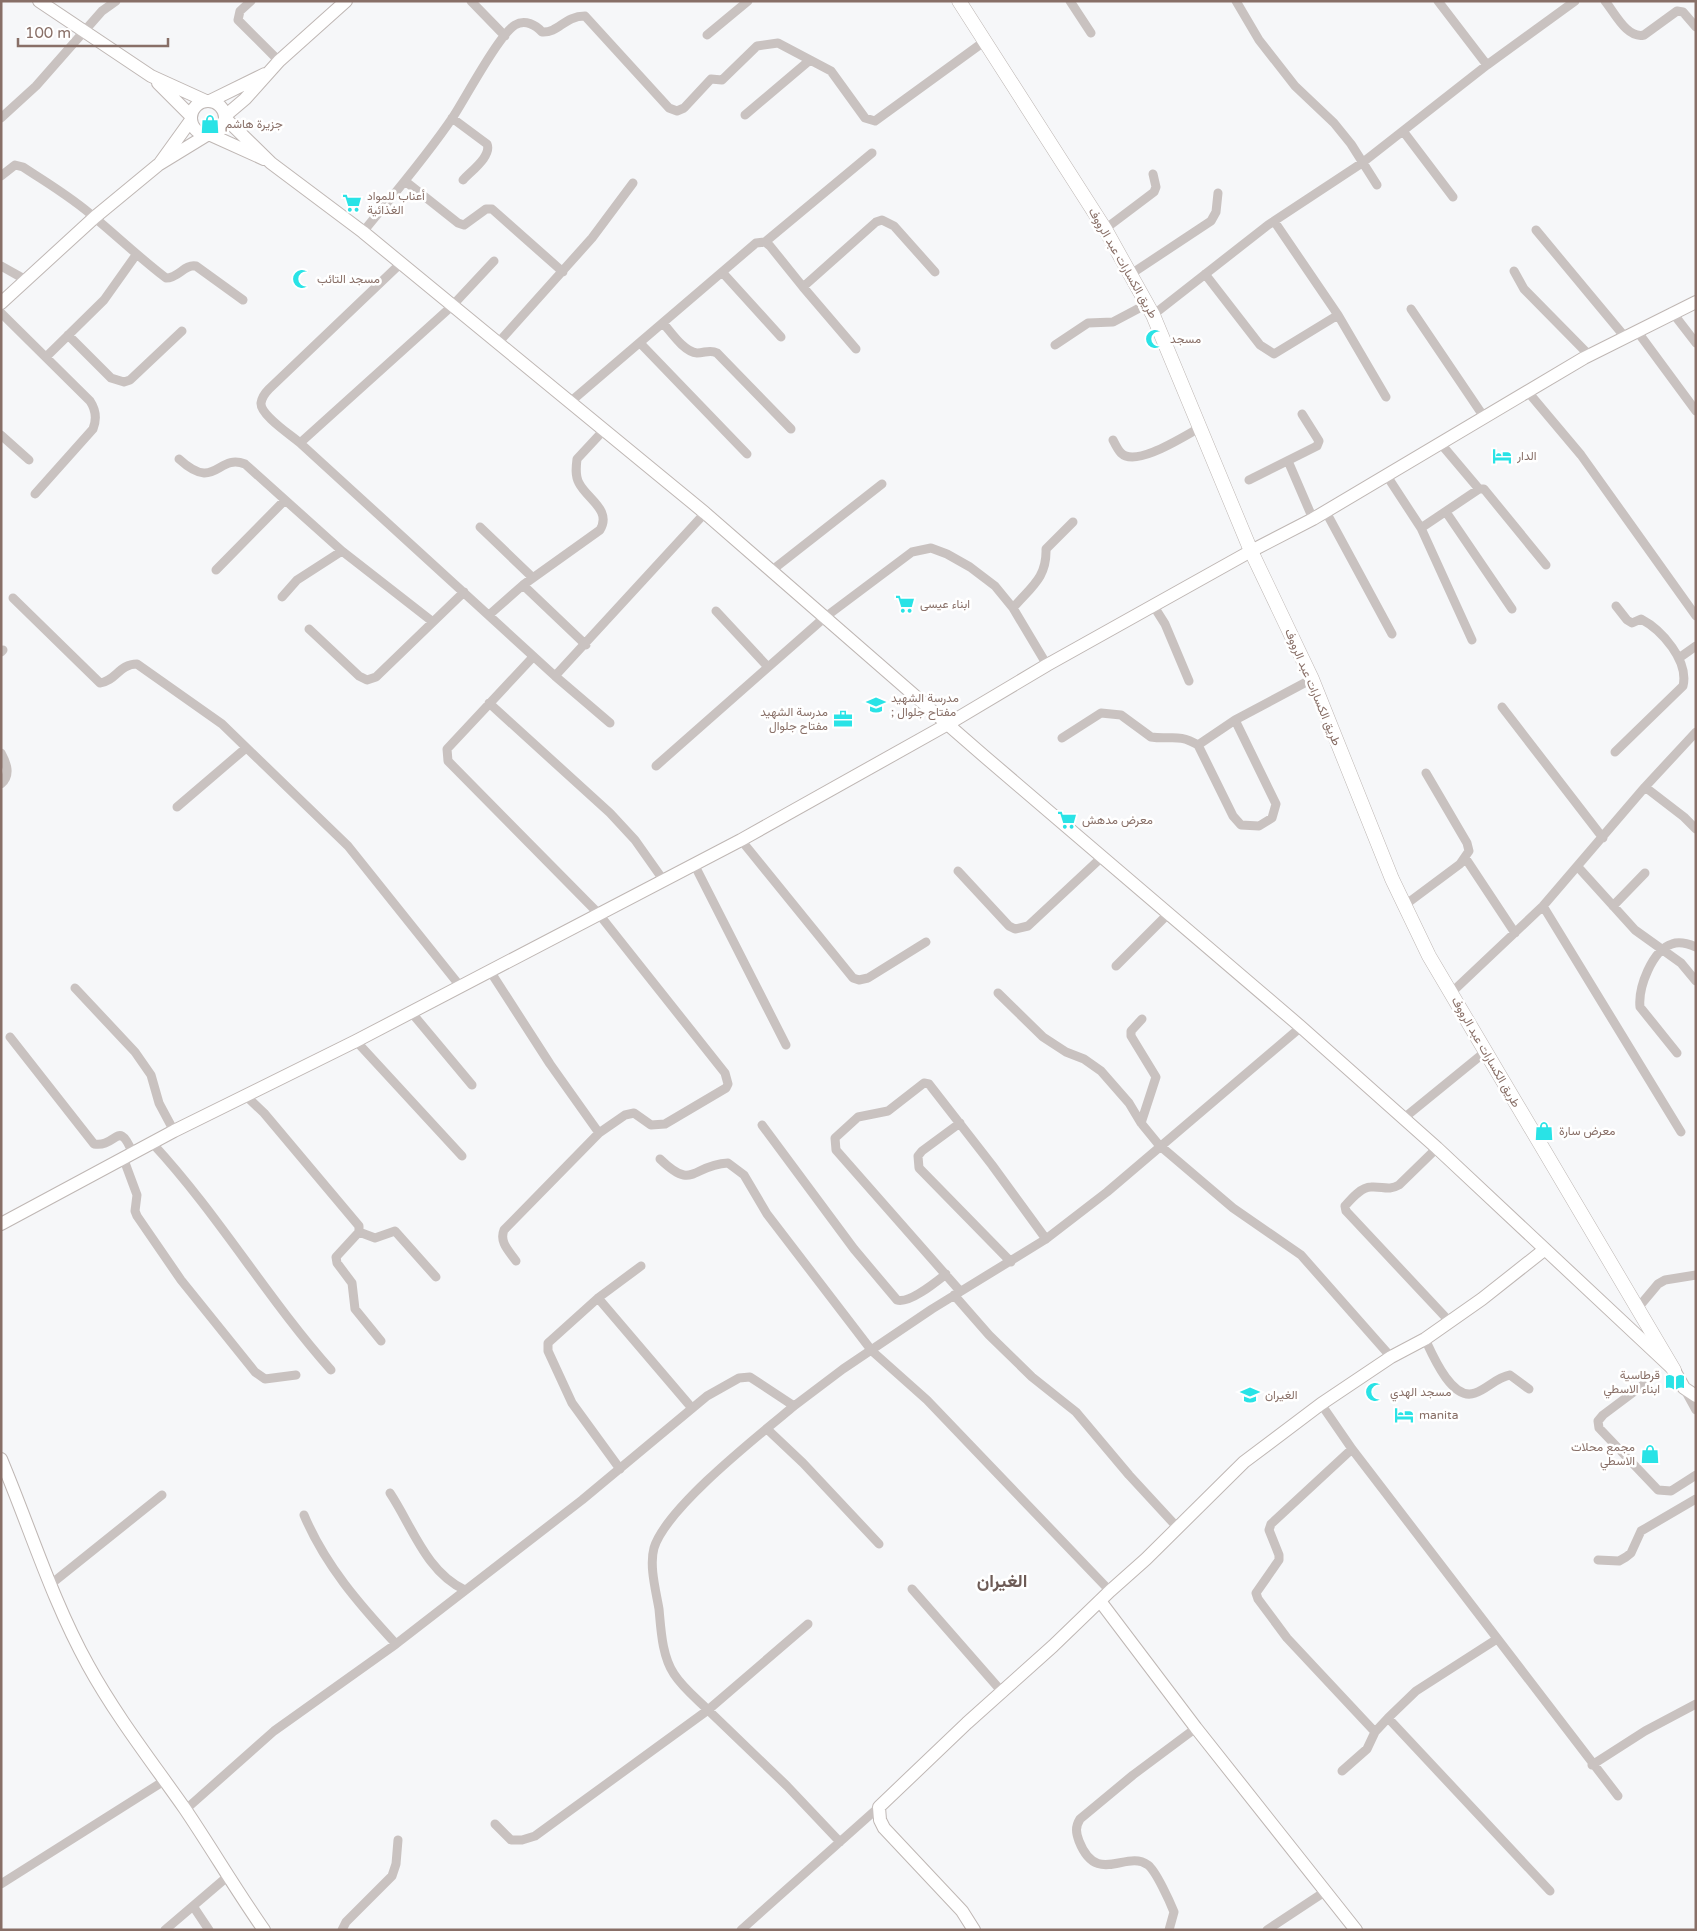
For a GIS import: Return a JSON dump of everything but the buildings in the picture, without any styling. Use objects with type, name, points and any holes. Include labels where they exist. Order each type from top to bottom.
[{"type":"main road","name":"طريق الكسارات عبد الرووف","points":[[959,1],[1105,229],[1150,310],[1201,427],[1251,551],[1312,679],[1405,905],[1430,956],[1674,1370]]},
{"type":"street","points":[[39,1],[151,76],[220,106],[225,117],[271,163],[364,232],[400,264],[603,431],[705,512],[824,618],[1404,1118],[1674,1370],[1696,1410]]},
{"type":"street","points":[[1,118],[36,86],[102,11],[116,1]]},
{"type":"street","points":[[251,1],[240,11],[238,20],[279,61]]},
{"type":"street","points":[[1,303],[95,217],[158,165],[221,129],[225,117],[245,99],[267,73],[346,1]]},
{"type":"street","points":[[471,1],[505,36]]},
{"type":"street","points":[[706,35],[748,1]]},
{"type":"street","points":[[1070,1],[1092,32]]},
{"type":"street","points":[[1236,1],[1259,40],[1295,86],[1334,123],[1352,144],[1377,185]]},
{"type":"street","points":[[1438,1],[1487,66]]},
{"type":"street","points":[[1055,345],[1088,323],[1112,322],[1150,310],[1205,274],[1274,221],[1362,163],[1487,66],[1575,1]]},
{"type":"street","points":[[1605,1],[1630,33],[1638,36],[1644,34],[1677,11],[1683,12],[1696,27]]},
{"type":"street","points":[[364,232],[452,118],[505,36],[516,24],[526,22],[537,26],[542,32],[550,32],[573,16],[585,16],[669,108],[676,111],[684,108],[711,78],[722,80],[757,46],[778,43],[810,60],[824,65],[831,71],[865,118],[875,121],[985,41]]},
{"type":"street","points":[[745,115],[810,60]]},
{"type":"street","points":[[158,165],[191,118],[196,106],[267,73]]},
{"type":"street","points":[[151,76],[191,118],[197,131],[271,163]]},
{"type":"street","points":[[452,118],[487,144],[488,147],[486,155],[463,180]]},
{"type":"street","points":[[1403,131],[1453,197]]},
{"type":"street","points":[[569,403],[756,243],[765,242],[872,153]]},
{"type":"street","points":[[1,176],[9,168],[20,165],[64,193],[95,217],[136,255],[166,278],[176,277],[190,266],[196,266],[243,300]]},
{"type":"street","points":[[1105,229],[1154,192],[1156,187],[1153,174]]},
{"type":"street","points":[[405,181],[458,223],[464,225],[486,209],[492,209],[563,272]]},
{"type":"street","points":[[498,343],[563,272],[607,220],[633,183]]},
{"type":"street","points":[[1131,274],[1211,221],[1216,212],[1218,193]]},
{"type":"street","points":[[803,287],[876,222],[882,220],[894,226],[934,272]]},
{"type":"street","points":[[1274,221],[1338,315],[1386,397]]},
{"type":"street","points":[[1536,230],[1624,337]]},
{"type":"street","points":[[765,242],[856,349]]},
{"type":"street","points":[[46,357],[111,292],[136,255]]},
{"type":"street","points":[[300,443],[452,306],[494,261]]},
{"type":"street","points":[[400,264],[263,396],[262,408],[266,414],[464,592],[533,657],[610,723]]},
{"type":"street","points":[[1,266],[26,280]]},
{"type":"street","points":[[1514,271],[1530,296],[1589,355]]},
{"type":"street","points":[[722,272],[781,337]]},
{"type":"street","points":[[1205,274],[1260,345],[1274,354],[1338,315]]},
{"type":"street","points":[[1,1224],[129,1157],[174,1131],[356,1042],[598,913],[741,840],[948,724],[1047,665],[1154,605],[1326,512],[1589,355],[1672,312],[1696,302]]},
{"type":"street","points":[[1411,309],[1484,417]]},
{"type":"street","points":[[1,312],[90,401],[95,412],[96,423],[93,429],[35,494]]},
{"type":"street","points":[[1672,312],[1696,343]]},
{"type":"street","points":[[663,323],[690,351],[697,353],[711,350],[717,353],[791,429]]},
{"type":"street","points":[[1637,330],[1696,411]]},
{"type":"street","points":[[68,335],[111,378],[124,382],[130,380],[182,331]]},
{"type":"street","points":[[640,343],[748,454]]},
{"type":"street","points":[[1528,392],[1581,455],[1696,616]]},
{"type":"street","points":[[1249,480],[1318,444],[1302,414]]},
{"type":"street","points":[[1113,440],[1122,454],[1134,459],[1147,455],[1201,427]]},
{"type":"street","points":[[488,615],[523,584],[587,540],[604,524],[603,514],[579,484],[576,475],[577,459],[603,431]]},
{"type":"street","points":[[1,435],[29,460]]},
{"type":"street","points":[[1441,444],[1479,489]]},
{"type":"street","points":[[179,459],[193,472],[200,474],[209,474],[234,462],[244,464],[342,552],[433,622]]},
{"type":"street","points":[[1288,461],[1313,519]]},
{"type":"street","points":[[1387,476],[1421,528],[1472,640]]},
{"type":"street","points":[[771,571],[882,484]]},
{"type":"street","points":[[1421,528],[1479,489],[1484,489],[1546,565]]},
{"type":"street","points":[[216,570],[284,501]]},
{"type":"street","points":[[556,676],[705,512]]},
{"type":"street","points":[[1326,512],[1392,634]]},
{"type":"street","points":[[1446,512],[1512,609]]},
{"type":"street","points":[[1013,608],[1044,573],[1047,564],[1046,549],[1073,522]]},
{"type":"street","points":[[480,527],[532,577]]},
{"type":"street","points":[[656,766],[824,618],[912,552],[930,548],[947,554],[970,567],[995,586],[1013,608],[1047,665]]},
{"type":"street","points":[[282,597],[297,580],[342,552]]},
{"type":"street","points":[[523,584],[586,645]]},
{"type":"street","points":[[309,629],[359,676],[367,680],[376,676],[464,592]]},
{"type":"street","points":[[13,598],[100,683],[111,680],[121,668],[129,664],[137,664],[222,724],[348,846],[460,986]]},
{"type":"street","points":[[1154,605],[1165,624],[1189,681]]},
{"type":"street","points":[[1615,752],[1683,686],[1684,674],[1679,658],[1655,628],[1641,619],[1632,623],[1627,620],[1616,606]]},
{"type":"street","points":[[716,611],[768,667]]},
{"type":"street","points":[[1679,658],[1696,646]]},
{"type":"street","points":[[516,1261],[502,1238],[504,1230],[599,1133],[625,1115],[634,1113],[651,1126],[665,1124],[726,1088],[728,1084],[725,1073],[598,913],[448,761],[447,749],[533,657]]},
{"type":"street","points":[[1198,745],[1235,720],[1312,679]]},
{"type":"street","points":[[489,703],[610,813],[636,840],[664,880]]},
{"type":"street","points":[[1502,707],[1603,838]]},
{"type":"street","points":[[1062,738],[1101,712],[1121,714],[1150,737],[1173,736],[1186,738],[1198,745],[1233,816],[1241,826],[1259,826],[1272,818],[1276,804],[1235,720]]},
{"type":"street","points":[[1451,992],[1543,906],[1578,868],[1645,787],[1696,732]]},
{"type":"street","points":[[177,807],[246,748]]},
{"type":"street","points":[[1,754],[7,765],[8,774],[1,784]]},
{"type":"street","points":[[1405,905],[1466,859],[1469,851],[1467,843],[1426,773]]},
{"type":"street","points":[[1645,787],[1684,817],[1696,829]]},
{"type":"street","points":[[741,840],[853,978],[859,980],[868,978],[926,942]]},
{"type":"street","points":[[958,871],[1009,926],[1021,928],[1028,926],[1058,900],[1102,857]]},
{"type":"street","points":[[1466,859],[1515,933]]},
{"type":"street","points":[[694,864],[786,1046]]},
{"type":"street","points":[[1578,868],[1635,930],[1681,962],[1696,981]]},
{"type":"street","points":[[1613,906],[1645,873]]},
{"type":"street","points":[[1543,906],[1681,1132]]},
{"type":"street","points":[[1116,966],[1168,914]]},
{"type":"street","points":[[1677,1053],[1640,1007],[1640,989],[1644,977],[1663,950],[1673,943],[1696,947]]},
{"type":"street","points":[[490,971],[550,1064],[599,1133]]},
{"type":"street","points":[[75,988],[135,1052],[151,1074],[159,1103],[174,1131]]},
{"type":"street","points":[[998,993],[1043,1037],[1066,1052],[1084,1059],[1101,1072],[1129,1103],[1141,1123],[1159,1145],[1233,1208],[1301,1255],[1391,1357]]},
{"type":"street","points":[[411,1012],[472,1085]]},
{"type":"street","points":[[1141,1123],[1156,1077],[1132,1036],[1131,1031],[1142,1019]]},
{"type":"street","points":[[840,1842],[787,1786],[677,1678],[670,1666],[664,1650],[654,1550],[666,1524],[692,1496],[794,1406],[843,1369],[957,1293],[1046,1240],[1107,1192],[1159,1145],[1300,1027]]},
{"type":"street","points":[[10,1037],[94,1144],[98,1145],[115,1137],[124,1136],[127,1138],[137,1195],[135,1211],[137,1216],[181,1280],[254,1372],[265,1379],[296,1375]]},
{"type":"street","points":[[356,1042],[462,1156]]},
{"type":"street","points":[[1404,1118],[1485,1052]]},
{"type":"street","points":[[1046,1240],[933,1088],[924,1083],[888,1111],[858,1117],[834,1141],[839,1154],[946,1274],[957,1293],[989,1335],[1032,1377],[1076,1412],[1177,1527]]},
{"type":"street","points":[[246,1096],[264,1113],[359,1226],[359,1232],[336,1257],[337,1263],[352,1283],[355,1309],[381,1341]]},
{"type":"street","points":[[960,1123],[922,1151],[917,1162],[925,1176],[1011,1262]]},
{"type":"street","points":[[762,1125],[848,1242],[897,1300],[906,1300],[929,1288],[946,1274]]},
{"type":"street","points":[[153,1144],[205,1205],[304,1339],[331,1370]]},
{"type":"street","points":[[1437,1148],[1393,1189],[1370,1186],[1362,1190],[1345,1206],[1346,1211],[1450,1322]]},
{"type":"street","points":[[660,1159],[676,1174],[682,1176],[690,1175],[710,1166],[728,1163],[744,1175],[767,1214],[872,1351],[927,1400],[1110,1591]]},
{"type":"street","points":[[359,1232],[375,1238],[395,1231],[436,1277]]},
{"type":"street","points":[[741,1930],[879,1807],[967,1723],[1003,1693],[1146,1559],[1244,1462],[1321,1404],[1391,1357],[1425,1339],[1450,1322],[1544,1250]]},
{"type":"street","points":[[620,1469],[572,1403],[548,1351],[548,1343],[598,1298],[641,1266]]},
{"type":"street","points":[[1637,1309],[1658,1284],[1665,1280],[1696,1275]]},
{"type":"street","points":[[598,1298],[691,1407]]},
{"type":"street","points":[[1425,1339],[1440,1370],[1459,1390],[1466,1394],[1474,1394],[1510,1375],[1529,1389]]},
{"type":"street","points":[[185,1810],[274,1731],[396,1644],[620,1469],[691,1407],[723,1386],[739,1378],[750,1377],[794,1406]]},
{"type":"street","points":[[1643,1384],[1602,1414],[1598,1421],[1599,1428],[1658,1490],[1671,1492],[1696,1475]]},
{"type":"street","points":[[1684,1388],[1696,1396]]},
{"type":"street","points":[[1321,1404],[1352,1449],[1592,1765],[1618,1796]]},
{"type":"street","points":[[767,1429],[803,1463],[879,1544]]},
{"type":"street","points":[[1352,1449],[1271,1524],[1269,1530],[1280,1558],[1256,1593],[1258,1599],[1287,1638],[1375,1732]]},
{"type":"street","points":[[1,1459],[51,1584],[88,1665],[264,1930]]},
{"type":"street","points":[[390,1493],[425,1553],[453,1585],[465,1590]]},
{"type":"street","points":[[51,1584],[162,1494]]},
{"type":"street","points":[[1598,1560],[1619,1561],[1626,1558],[1632,1553],[1641,1530],[1696,1498]]},
{"type":"street","points":[[304,1515],[327,1561],[352,1595],[396,1644]]},
{"type":"street","points":[[912,1589],[1003,1693]]},
{"type":"street","points":[[1100,1601],[1196,1728],[1356,1930]]},
{"type":"street","points":[[495,1824],[511,1840],[522,1840],[535,1836],[708,1710],[808,1624]]},
{"type":"street","points":[[1342,1771],[1367,1749],[1375,1732],[1416,1691],[1497,1639]]},
{"type":"street","points":[[1592,1765],[1645,1731],[1696,1704]]},
{"type":"street","points":[[1388,1718],[1550,1892]]},
{"type":"street","points":[[1169,1930],[1174,1912],[1150,1867],[1145,1863],[1137,1862],[1104,1865],[1095,1862],[1080,1844],[1076,1827],[1080,1819],[1133,1775],[1196,1728]]},
{"type":"street","points":[[1,1884],[164,1781]]},
{"type":"street","points":[[879,1807],[880,1820],[884,1828],[962,1911],[974,1930]]},
{"type":"street","points":[[342,1930],[346,1922],[392,1876],[396,1864],[398,1840]]},
{"type":"street","points":[[165,1930],[227,1877]]},
{"type":"street","points":[[1267,1930],[1326,1891]]},
{"type":"street","points":[[193,1906],[209,1930]]},
{"type":"place","name":"جزيرة هاشم","points":[[210,124]]},
{"type":"place","name":"أعناب للمواد الغذائية","points":[[352,203]]},
{"type":"place","name":"مسجد التائب","points":[[302,279]]},
{"type":"place","name":"مسجد","points":[[1155,339]]},
{"type":"place","name":"الدار","points":[[1502,456]]},
{"type":"place","name":"ابناء عيسى","points":[[905,604]]},
{"type":"place","name":"مدرسة الشهيد ; مفتاح جلوال","points":[[876,705]]},
{"type":"place","name":"مدرسة الشهيد مفتاح جلوال","points":[[843,719]]},
{"type":"place","name":"معرض مدهش","points":[[1067,820]]},
{"type":"place","name":"معرض سارة","points":[[1544,1131]]},
{"type":"place","name":"قرطاسية ابناء الاسطي","points":[[1675,1382]]},
{"type":"place","name":"مسجد الهدي","points":[[1375,1392]]},
{"type":"place","name":"الغيران","points":[[1250,1395]]},
{"type":"place","name":"manita","points":[[1404,1415]]},
{"type":"place","name":"مجمع محلات الاسطي","points":[[1650,1454]]},
{"type":"district","name":"الغيران","points":[[1002,1581]]}]
